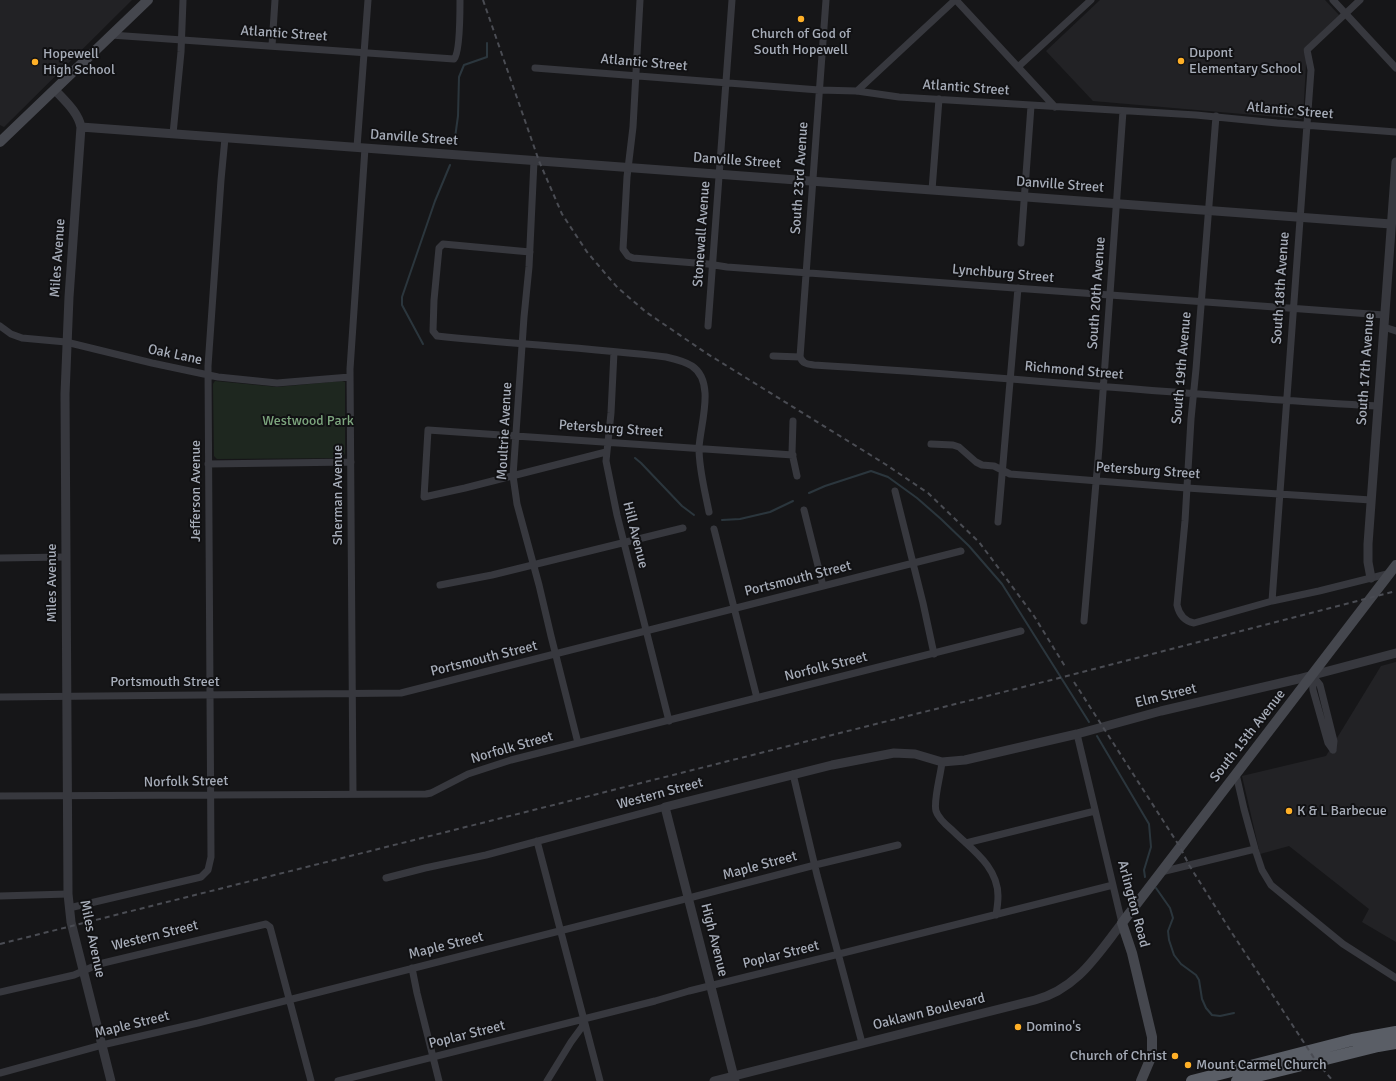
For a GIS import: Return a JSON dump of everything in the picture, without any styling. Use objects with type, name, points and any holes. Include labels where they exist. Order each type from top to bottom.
[{"type":"highway","points":[[1192,1081],[1352,1040],[1396,1039]]},
{"type":"highway","points":[[1237,1081],[1378,1046],[1396,1039]]},
{"type":"main road","points":[[0,142],[148,0]]},
{"type":"main road","name":"South 15th Avenue","points":[[1122,923],[1394,570]]},
{"type":"main road","name":"Arlington Road","points":[[1122,923],[1132,954],[1152,1037],[1152,1054],[1141,1081]]},
{"type":"street","points":[[173,134],[182,40],[184,0]]},
{"type":"street","points":[[272,46],[275,0]]},
{"type":"street","name":"Sherman Avenue","points":[[353,794],[352,462],[350,377],[364,53],[368,0]]},
{"type":"street","name":"Atlantic Street","points":[[112,35],[454,59],[457,49],[460,0]]},
{"type":"street","points":[[628,168],[633,127],[640,0]]},
{"type":"street","name":"Stonewall Avenue","points":[[708,326],[714,265],[732,0]]},
{"type":"street","name":"South 23rd Avenue","points":[[800,357],[826,0]]},
{"type":"street","points":[[857,91],[956,0],[1055,107]]},
{"type":"street","points":[[1333,0],[1396,68]]},
{"type":"street","name":"South 18th Avenue","points":[[1272,601],[1292,309],[1311,70],[1308,50],[1360,0]]},
{"type":"street","points":[[1018,67],[1086,1]]},
{"type":"street","name":"Atlantic Street","points":[[535,68],[819,90],[857,91],[899,97],[1216,116],[1306,126],[1396,132]]},
{"type":"street","name":"Miles Avenue","points":[[55,90],[75,112],[81,127],[66,342],[65,394],[68,894],[71,922],[111,1081]]},
{"type":"street","points":[[932,190],[939,99]]},
{"type":"street","points":[[1021,243],[1031,106]]},
{"type":"street","name":"South 20th Avenue","points":[[1084,621],[1099,448],[1123,111]]},
{"type":"street","name":"South 19th Avenue","points":[[1216,116],[1185,522],[1177,605],[1184,619],[1194,623],[1272,601]]},
{"type":"street","name":"Danville Street","points":[[81,127],[1391,224]]},
{"type":"street","name":"Jefferson Avenue","points":[[69,908],[201,877],[208,870],[211,857],[208,375],[225,138]]},
{"type":"street","name":"Moultrie Avenue","points":[[534,160],[530,252],[513,476],[517,504],[534,565],[578,743]]},
{"type":"street","name":"South 17th Avenue","points":[[1371,578],[1368,562],[1371,500],[1396,162]]},
{"type":"street","name":"Lynchburg Street","points":[[628,168],[623,249],[628,256],[632,258],[727,267],[1109,296],[1384,315]]},
{"type":"street","points":[[530,252],[443,244],[440,246],[434,300],[434,334],[437,336],[523,344],[565,346],[666,357],[679,360],[692,366],[701,375],[705,390],[699,448],[700,473],[709,512]]},
{"type":"street","points":[[998,522],[1018,288]]},
{"type":"street","name":"Oak Lane","points":[[0,326],[11,334],[22,338],[66,342],[152,363],[237,380],[277,383],[350,377]]},
{"type":"street","points":[[1384,328],[1396,331]]},
{"type":"street","name":"Hill Avenue","points":[[614,352],[611,413],[606,461],[624,542],[669,721]]},
{"type":"street","name":"Richmond Street","points":[[773,356],[800,357],[806,364],[814,366],[1010,379],[1286,401],[1378,406]]},
{"type":"street","points":[[793,421],[793,455],[798,476]]},
{"type":"street","name":"Petersburg Street","points":[[513,476],[424,497],[428,430],[793,455]]},
{"type":"street","name":"Petersburg Street","points":[[931,444],[953,445],[959,447],[976,462],[982,465],[994,466],[1010,474],[1187,488],[1371,500]]},
{"type":"street","points":[[513,476],[606,452]]},
{"type":"street","points":[[208,464],[352,462]]},
{"type":"street","points":[[895,490],[934,654]]},
{"type":"street","points":[[804,510],[823,586]]},
{"type":"street","points":[[440,585],[470,580],[534,565],[683,528]]},
{"type":"street","points":[[714,529],[757,698]]},
{"type":"street","name":"Portsmouth Street","points":[[0,697],[210,696],[407,692],[961,551]]},
{"type":"street","points":[[0,558],[66,557]]},
{"type":"street","points":[[1272,601],[1371,578],[1394,570]]},
{"type":"street","points":[[1371,578],[1375,593]]},
{"type":"street","name":"Norfolk Street","points":[[0,796],[426,794],[484,768],[1021,631]]},
{"type":"street","name":"Elm Street","points":[[942,762],[966,760],[1077,734],[1161,711],[1312,675],[1396,653]]},
{"type":"street","points":[[1312,675],[1320,685],[1334,741],[1333,750],[1328,743],[1313,690],[1312,675]]},
{"type":"street","name":"Arlington Road","points":[[1077,734],[1122,923]]},
{"type":"street","name":"Western Street","points":[[386,878],[486,855],[793,774],[894,753],[915,754],[942,762]]},
{"type":"street","points":[[942,762],[936,809],[937,814],[946,825],[978,854],[992,872],[998,890],[996,915]]},
{"type":"street","points":[[793,774],[815,865],[862,1043]]},
{"type":"street","points":[[1236,774],[1255,849],[1266,877],[1279,892],[1343,944],[1396,978]]},
{"type":"street","name":"High Avenue","points":[[665,807],[734,1078]]},
{"type":"street","points":[[966,843],[1095,811]]},
{"type":"street","points":[[537,841],[600,1081]]},
{"type":"street","name":"Maple Street","points":[[0,1073],[102,1045],[898,845]]},
{"type":"street","points":[[1161,872],[1255,849]]},
{"type":"street","name":"Poplar Street","points":[[338,1081],[1113,885]]},
{"type":"street","points":[[0,896],[68,894]]},
{"type":"street","name":"Oaklawn Boulevard","points":[[714,1081],[734,1078],[862,1043],[1035,1000],[1053,994],[1066,987],[1076,979],[1099,953],[1122,923]]},
{"type":"street","name":"Western Street","points":[[0,992],[74,975],[84,972],[99,964],[266,924],[270,927],[290,999]]},
{"type":"street","points":[[412,968],[439,1081]]},
{"type":"street","points":[[290,999],[312,1081]]},
{"type":"street","points":[[547,1081],[582,1027],[584,1019]]},
{"type":"shaded area","name":"Hopewell High School","points":[[0,0],[132,0],[4,127],[0,125]]},
{"type":"shaded area","name":"Dupont Elementary School","points":[[1100,0],[1325,0],[1339,15],[1303,50],[1306,57],[1306,64],[1303,117],[1301,119],[1093,101],[1046,51]]},
{"type":"shaded area","points":[[1396,662],[1396,942],[1362,922],[1369,909],[1289,846],[1260,854],[1242,776],[1326,756],[1381,666]]},
{"type":"green space","name":"Westwood Park","points":[[215,381],[277,387],[342,381],[345,382],[345,453],[343,458],[217,459],[214,456],[213,384]]},
{"type":"waterway","points":[[454,145],[458,116],[459,77],[464,65],[487,57],[487,43]]},
{"type":"waterway","points":[[423,344],[402,305],[402,297],[435,201],[450,165]]},
{"type":"waterway","points":[[635,458],[682,506],[694,515]]},
{"type":"waterway","points":[[809,493],[825,486],[871,471],[888,477],[917,498],[969,546],[1002,584],[1089,722]]},
{"type":"waterway","points":[[722,520],[740,519],[770,512],[793,501]]},
{"type":"waterway","points":[[1097,736],[1149,824],[1151,847],[1144,870],[1145,877]]},
{"type":"waterway","points":[[1156,888],[1170,908],[1173,918],[1168,931],[1169,940],[1174,955],[1181,964],[1196,975],[1199,980],[1202,999],[1206,1008],[1212,1015],[1220,1016],[1234,1013]]},
{"type":"railway","points":[[483,0],[539,161],[562,214],[587,252],[610,279],[618,288],[646,312],[706,353],[885,464],[928,493],[979,542],[1034,616],[1066,668]]},
{"type":"railway","points":[[0,944],[1071,675],[1396,591]]},
{"type":"railway","points":[[1074,682],[1180,847],[1189,865],[1230,930],[1316,1061],[1333,1081]]},
{"type":"place","name":"Church of God of South Hopewell","points":[[801,19]]},
{"type":"place","name":"Dupont Elementary School","points":[[1181,61]]},
{"type":"place","name":"Hopewell High School","points":[[35,62]]},
{"type":"place","name":"K & L Barbecue","points":[[1289,811]]},
{"type":"place","name":"Domino's","points":[[1018,1027]]},
{"type":"place","name":"Church of Christ","points":[[1175,1056]]},
{"type":"place","name":"Mount Carmel Church","points":[[1188,1065]]}]
